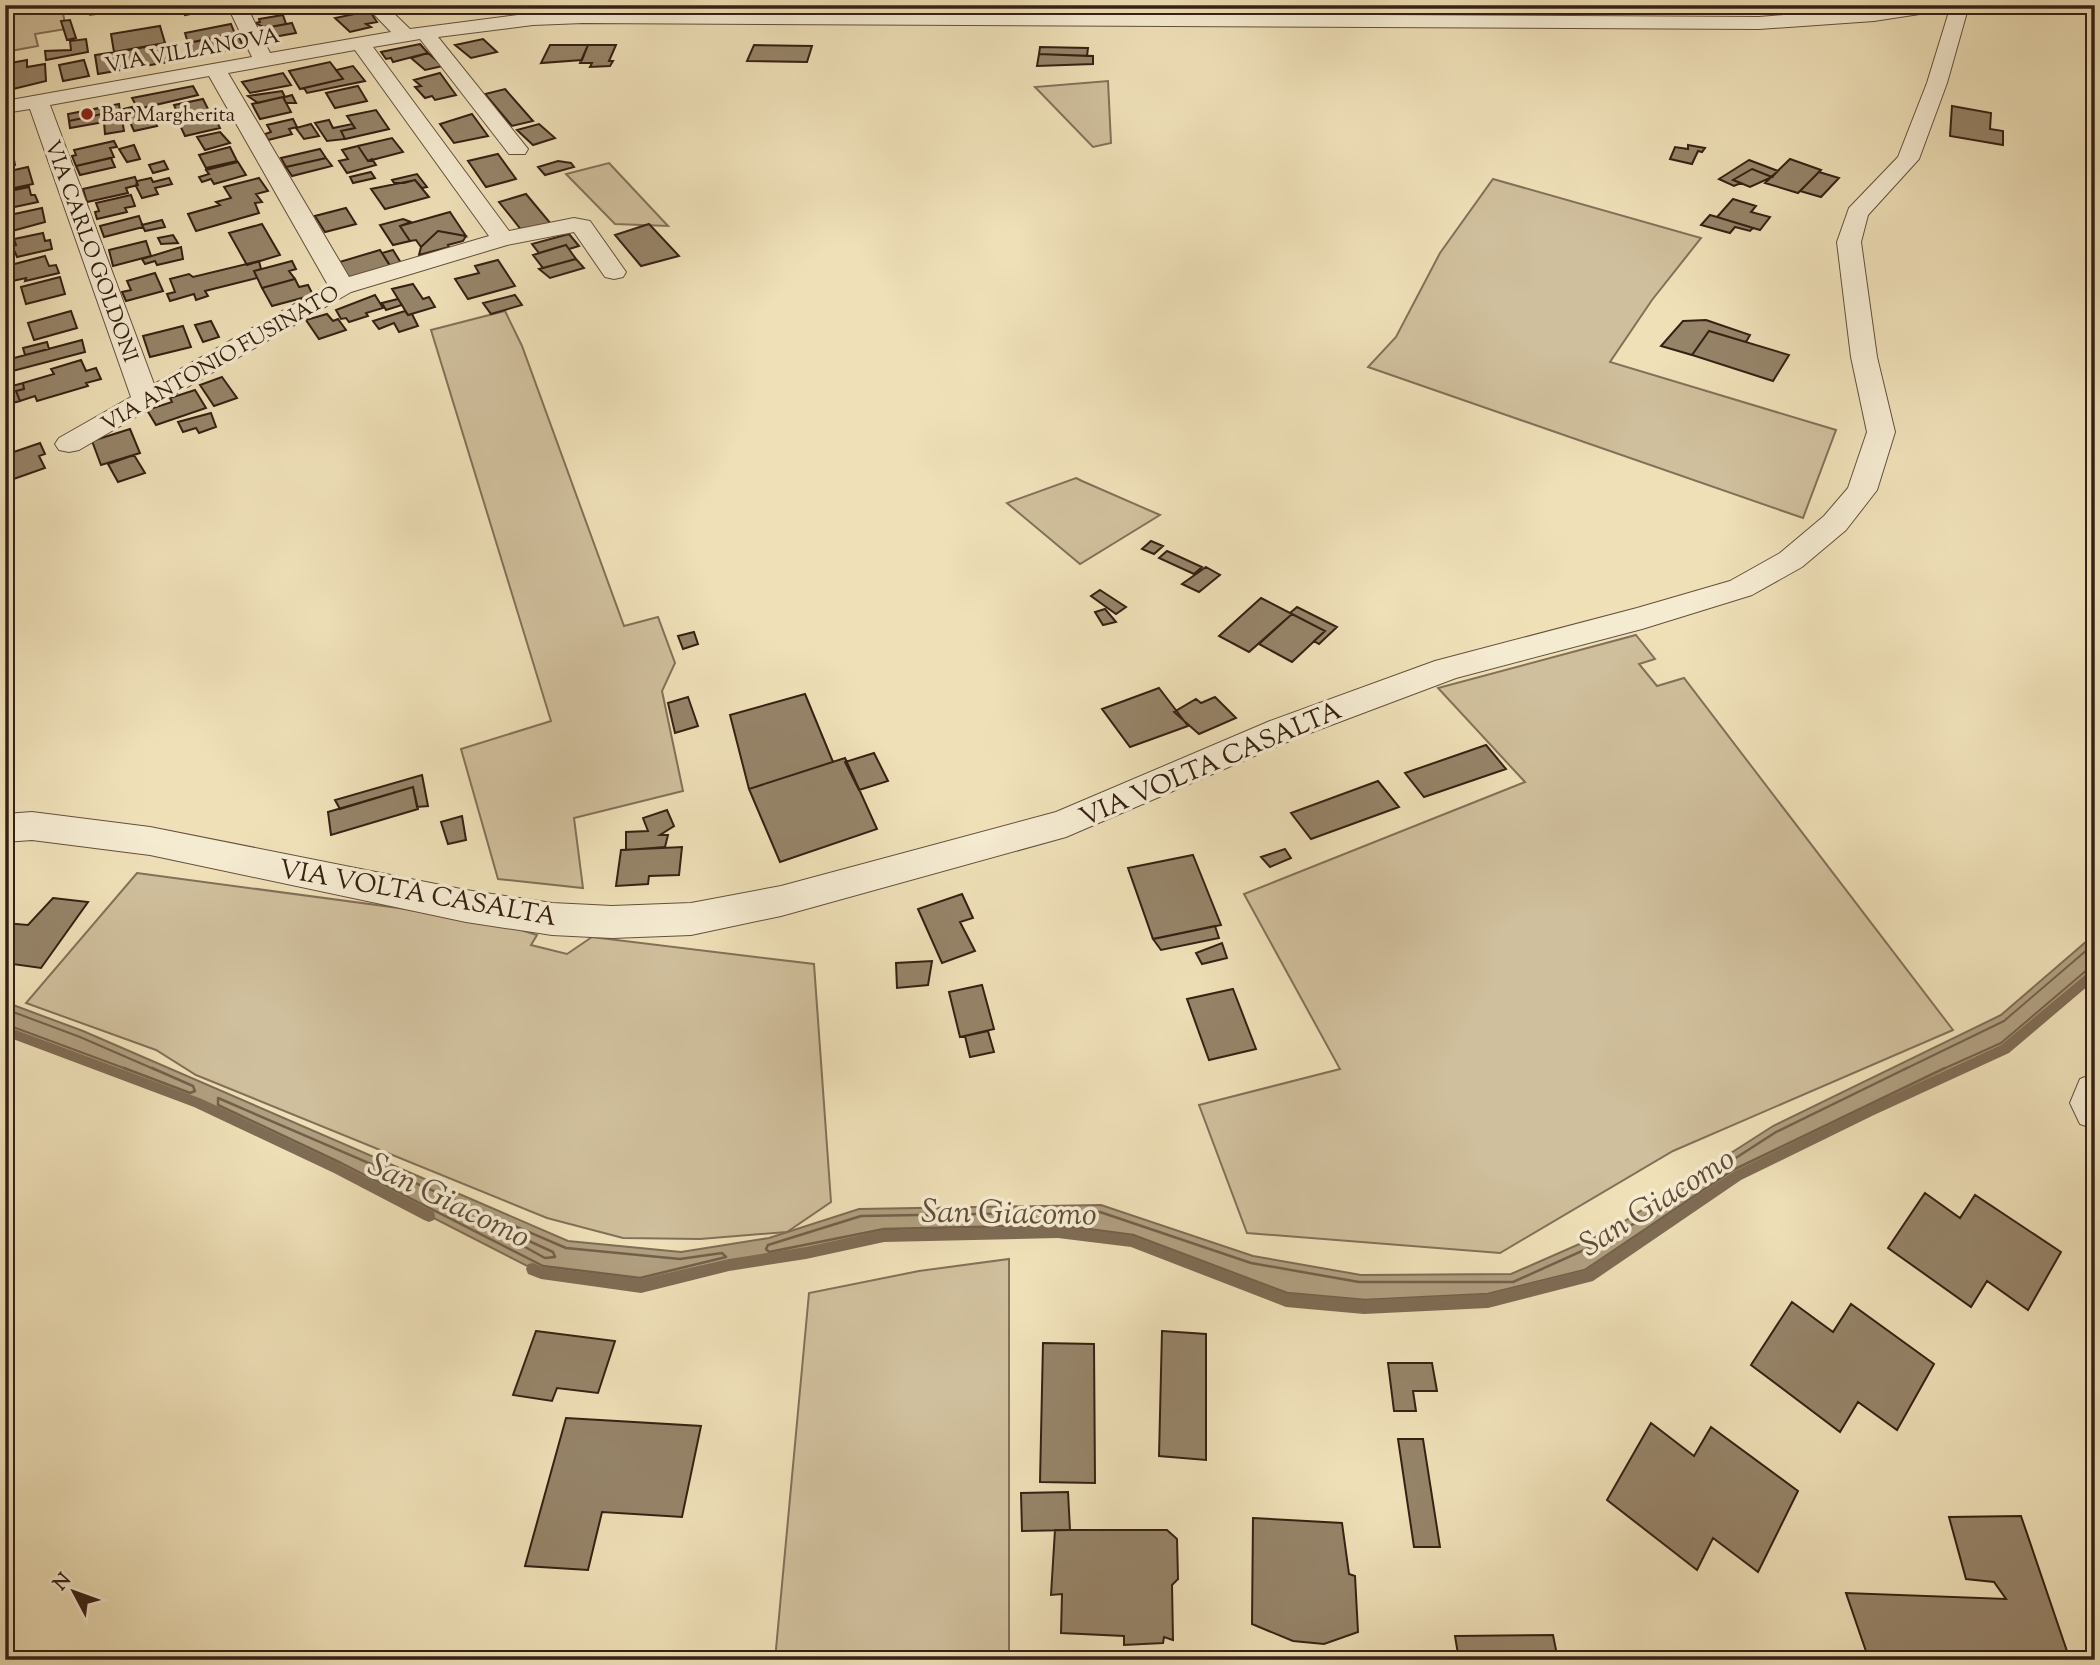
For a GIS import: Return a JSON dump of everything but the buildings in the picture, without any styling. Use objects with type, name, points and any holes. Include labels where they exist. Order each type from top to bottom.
[{"type":"street","points":[[236,5],[264,61]]},
{"type":"street","points":[[374,5],[432,43],[517,149]]},
{"type":"street","points":[[470,26],[493,5]]},
{"type":"street","name":"VIA VILLANOVA","points":[[5,107],[416,33],[583,17],[1759,23],[1874,15],[1939,5]]},
{"type":"street","name":"VIA VOLTA CASALTA","points":[[5,828],[32,826],[150,841],[466,906],[551,919],[612,922],[691,919],[781,901],[1066,823],[1282,730],[1447,668],[1642,618],[1741,588],[1791,561],[1835,523],[1862,490],[1881,432],[1864,357],[1849,242],[1857,214],[1908,159],[1937,83],[1960,5]]},
{"type":"street","points":[[360,43],[503,239],[574,225],[582,226],[614,272]]},
{"type":"street","points":[[215,69],[342,287]]},
{"type":"street","name":"VIA CARLO GOLDONI","points":[[38,102],[146,400]]},
{"type":"street","name":"VIA ANTONIO FUSINATO","points":[[69,444],[342,287],[503,239]]},
{"type":"street","points":[[2095,1092],[2091,1103],[2095,1110]]},
{"type":"shaded area","points":[[5,5],[144,5],[90,15],[88,8],[63,13],[66,29],[35,34],[38,46],[5,52]]},
{"type":"shaded area","points":[[1108,81],[1111,143],[1093,147],[1035,87]]},
{"type":"shaded area","points":[[609,163],[668,226],[615,224],[566,174]]},
{"type":"shaded area","points":[[1493,179],[1701,238],[1652,300],[1610,362],[1836,430],[1803,518],[1368,367],[1396,337],[1440,253]]},
{"type":"shaded area","points":[[505,311],[522,346],[624,626],[658,617],[675,663],[662,691],[683,791],[574,818],[583,888],[498,879],[461,749],[551,721],[431,330]]},
{"type":"shaded area","points":[[1076,478],[1160,515],[1080,564],[1007,503]]},
{"type":"shaded area","points":[[1636,635],[1655,659],[1639,664],[1657,686],[1684,678],[1953,1030],[1673,1151],[1500,1253],[1247,1233],[1199,1105],[1340,1069],[1244,894],[1525,782],[1438,688]]},
{"type":"shaded area","points":[[137,873],[489,920],[537,935],[531,945],[567,954],[592,937],[814,964],[831,1202],[787,1232],[700,1239],[623,1238],[547,1218],[196,1075],[156,1050],[26,1003]]},
{"type":"shaded area","points":[[1009,1259],[1009,1660],[775,1660],[809,1293],[919,1271]]},
{"type":"water","points":[[2095,934],[2095,973],[2005,1049],[1737,1176],[1588,1276],[1488,1301],[1364,1307],[1286,1300],[1131,1241],[1058,1232],[884,1236],[806,1253],[729,1265],[641,1286],[541,1273],[338,1169],[198,1103],[5,1030],[5,1002],[83,1031],[568,1241],[681,1252],[769,1238],[859,1209],[1101,1205],[1253,1256],[1361,1275],[1511,1274],[1609,1231],[1773,1126],[2001,1015]]},
{"type":"waterway","name":"San Giacomo","points":[[533,1269],[541,1273],[641,1286],[729,1265],[806,1253],[884,1236],[1058,1232],[1131,1241],[1286,1300],[1364,1307],[1488,1301],[1588,1276],[1737,1176],[2005,1049],[2095,973]]},
{"type":"waterway","name":"San Giacomo","points":[[5,1031],[198,1103],[338,1169],[429,1216]]},
{"type":"place","name":"Bar Margherita","points":[[87,114]]}]
